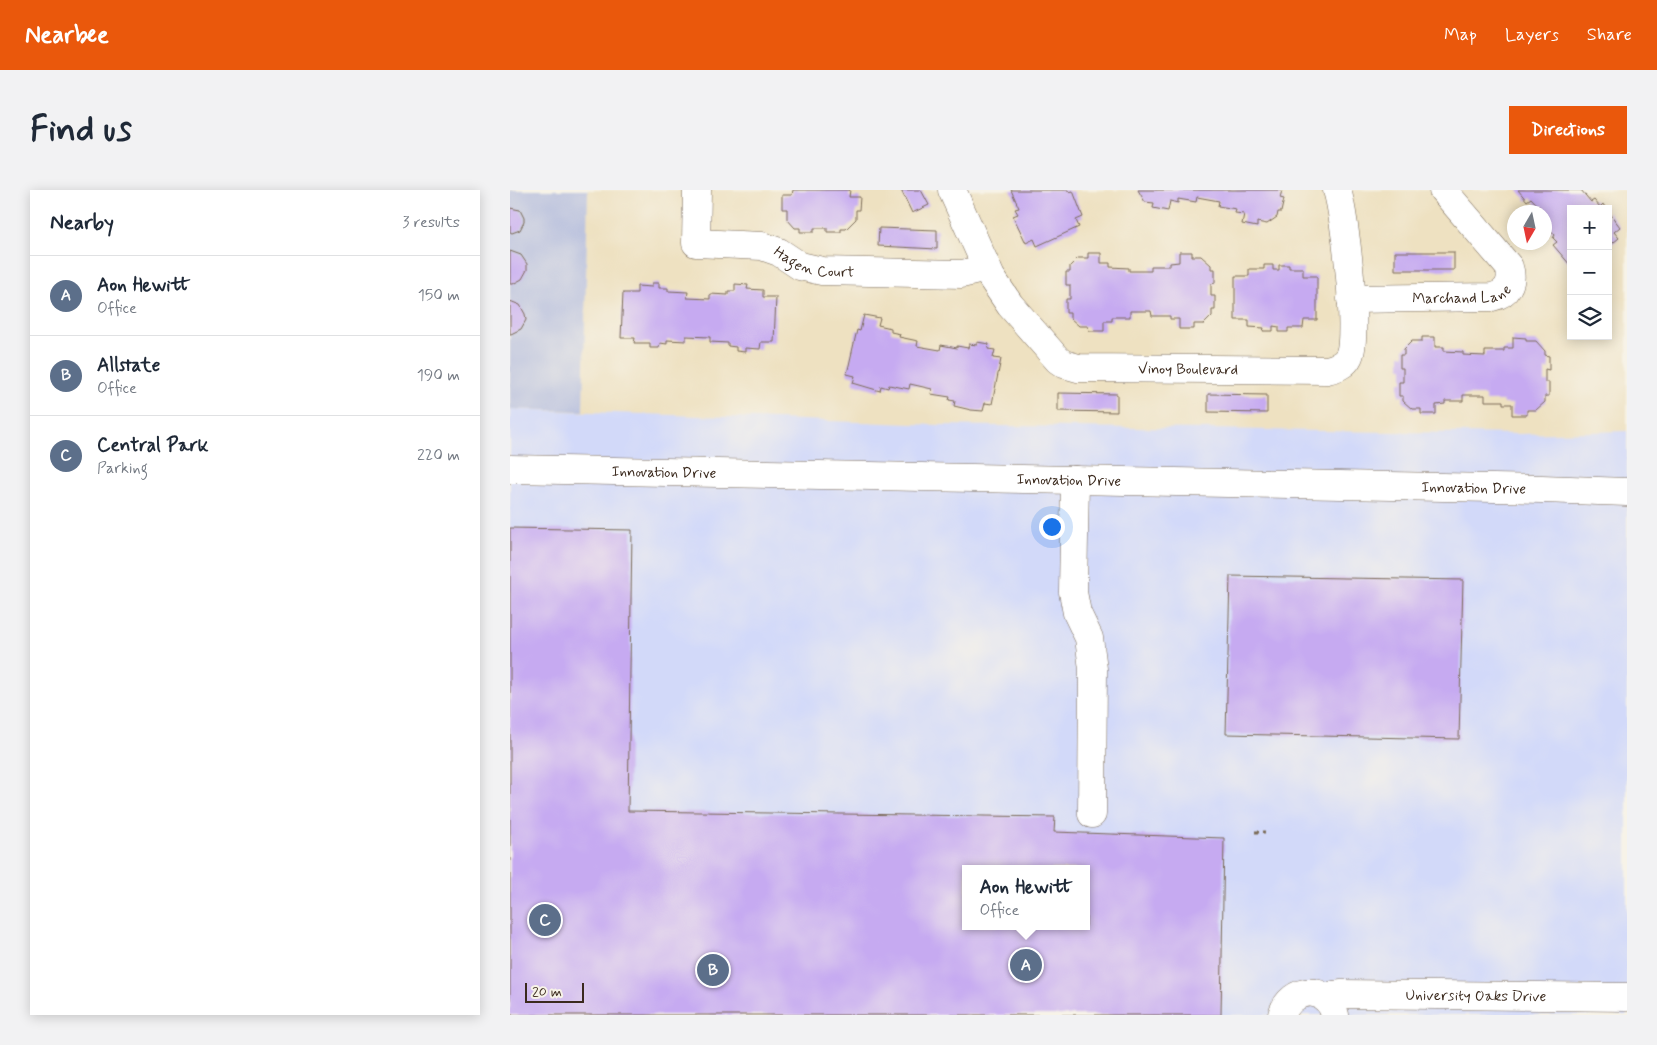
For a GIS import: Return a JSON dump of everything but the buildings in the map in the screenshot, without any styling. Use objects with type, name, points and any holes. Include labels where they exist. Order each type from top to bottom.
[{"type":"street","name":"Hagen Court","points":[[697,190],[696,243],[762,246],[779,252],[800,266],[822,271],[962,274],[987,268]]},
{"type":"street","name":"Vinoy Boulevard","points":[[952,190],[991,277],[1010,305],[1058,360],[1064,364],[1078,368],[1327,370],[1345,362],[1352,349],[1353,329],[1343,191]]},
{"type":"street","name":"Marchand Lane","points":[[1351,298],[1492,296],[1504,293],[1511,281],[1512,274],[1509,267],[1443,190]]},
{"type":"street","name":"Innovation Drive","points":[[510,469],[1542,488],[1627,492]]},
{"type":"street","points":[[1075,480],[1073,592],[1077,613],[1089,638],[1093,669],[1092,814]]},
{"type":"street","name":"University Oaks Drive","points":[[1282,1015],[1284,1007],[1289,1000],[1297,995],[1314,992],[1331,1007],[1334,995],[1342,994],[1627,997]]},
{"type":"path","points":[[1255,832],[1265,832]]},
{"type":"shaded area","points":[[510,190],[588,190],[583,411],[510,409]]},
{"type":"shaded area","points":[[510,409],[938,425],[1521,434],[1627,431],[1627,1015],[510,1015]]},
{"type":"place","name":"Central Park","points":[[545,920]]},
{"type":"place","name":"Aon Hewitt","points":[[1026,965]]},
{"type":"place","name":"Allstate","points":[[713,970]]}]
